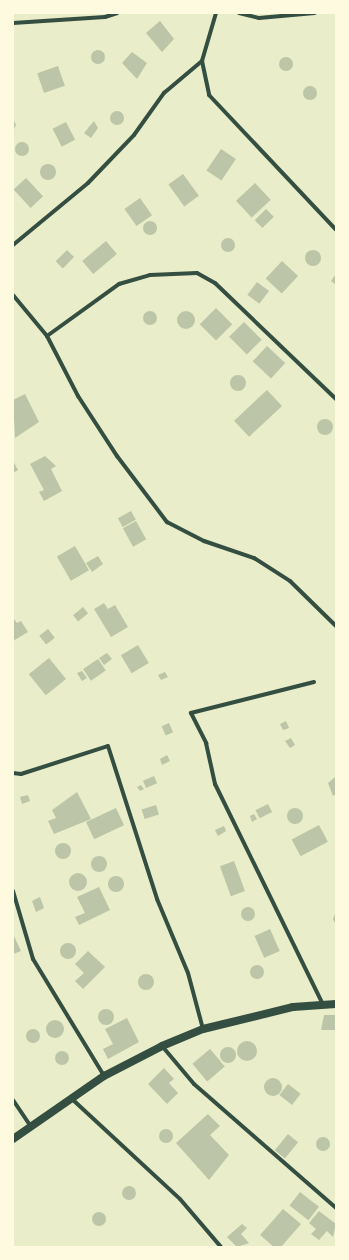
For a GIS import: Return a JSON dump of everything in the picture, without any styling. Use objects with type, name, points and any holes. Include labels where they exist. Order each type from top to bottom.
[{"type":"main road","points":[[13,1139],[70,1097],[104,1076],[162,1046],[203,1030],[292,1007],[336,1004]]},
{"type":"street","points":[[13,23],[105,17],[117,13]]},
{"type":"street","points":[[216,13],[202,61],[209,95],[336,230]]},
{"type":"street","points":[[239,13],[259,18],[315,13]]},
{"type":"street","points":[[13,245],[88,183],[134,135],[164,93],[202,61]]},
{"type":"street","points":[[47,336],[119,284],[150,274],[198,273],[215,283],[336,399]]},
{"type":"street","points":[[13,295],[47,336],[78,396],[117,456],[168,522],[204,541],[254,558],[290,581],[336,626]]},
{"type":"street","points":[[314,682],[191,713],[206,743],[215,784],[323,1004]]},
{"type":"street","points":[[13,773],[22,774],[108,746],[157,899],[188,973],[203,1030]]},
{"type":"street","points":[[13,891],[33,959],[104,1076]]},
{"type":"street","points":[[162,1046],[194,1084],[336,1208]]},
{"type":"street","points":[[70,1097],[180,1199],[221,1247]]},
{"type":"street","points":[[13,1100],[30,1125]]},
{"type":"building","points":[[160,21],[174,39],[162,52],[146,33]]},
{"type":"building","points":[[95,50],[101,50],[105,54],[105,60],[101,64],[95,64],[91,60],[91,54]]},
{"type":"building","points":[[132,52],[147,63],[137,79],[122,63]]},
{"type":"building","points":[[283,57],[289,57],[293,61],[293,67],[289,71],[283,71],[279,67],[279,61]]},
{"type":"building","points":[[58,66],[65,86],[44,93],[37,73]]},
{"type":"building","points":[[307,86],[313,86],[317,90],[317,96],[313,100],[307,100],[303,96],[303,90]]},
{"type":"building","points":[[114,111],[120,111],[124,115],[124,121],[120,125],[114,125],[110,121],[110,115]]},
{"type":"building","points":[[13,119],[16,125],[13,131]]},
{"type":"building","points":[[94,121],[98,128],[91,138],[84,133]]},
{"type":"building","points":[[66,122],[75,140],[62,147],[53,129]]},
{"type":"building","points":[[19,142],[25,142],[29,146],[29,152],[25,156],[19,156],[15,152],[15,146]]},
{"type":"building","points":[[221,149],[236,159],[221,181],[206,171]]},
{"type":"building","points":[[48,164],[54,166],[56,172],[54,178],[48,180],[42,178],[40,172],[42,166]]},
{"type":"building","points":[[183,174],[199,196],[184,206],[168,185]]},
{"type":"building","points":[[26,178],[43,196],[31,208],[14,190]]},
{"type":"building","points":[[255,183],[271,200],[252,218],[236,201]]},
{"type":"building","points":[[140,198],[152,215],[136,226],[124,209]]},
{"type":"building","points":[[266,209],[274,217],[262,228],[255,220]]},
{"type":"building","points":[[147,221],[153,221],[157,225],[157,231],[153,235],[147,235],[143,231],[143,225]]},
{"type":"building","points":[[225,238],[231,238],[235,242],[235,248],[231,252],[225,252],[221,248],[221,242]]},
{"type":"building","points":[[106,241],[117,254],[93,274],[82,261]]},
{"type":"building","points":[[67,250],[74,257],[63,268],[56,261]]},
{"type":"building","points":[[313,250],[319,252],[321,258],[319,264],[313,266],[307,264],[305,258],[307,252]]},
{"type":"building","points":[[282,261],[298,276],[282,294],[266,279]]},
{"type":"building","points":[[336,274],[336,285],[331,281]]},
{"type":"building","points":[[257,282],[269,291],[259,304],[247,295]]},
{"type":"building","points":[[216,308],[232,324],[216,341],[200,324]]},
{"type":"building","points":[[147,311],[153,311],[157,315],[157,321],[153,325],[147,325],[143,321],[143,315]]},
{"type":"building","points":[[186,311],[192,314],[195,320],[192,326],[186,329],[180,326],[177,320],[180,314]]},
{"type":"building","points":[[244,322],[262,340],[247,355],[229,337]]},
{"type":"building","points":[[267,346],[285,363],[271,378],[253,361]]},
{"type":"building","points":[[238,375],[244,377],[246,383],[244,389],[238,391],[232,389],[230,383],[232,377]]},
{"type":"building","points":[[267,390],[282,406],[249,437],[234,421]]},
{"type":"building","points":[[25,394],[39,422],[15,438],[13,400]]},
{"type":"building","points":[[325,419],[331,421],[333,427],[331,433],[325,435],[319,433],[317,427],[319,421]]},
{"type":"building","points":[[45,456],[56,466],[51,469],[62,491],[44,501],[39,492],[44,490],[30,464]]},
{"type":"building","points":[[13,461],[18,470],[13,473]]},
{"type":"building","points":[[131,511],[136,520],[123,527],[118,518]]},
{"type":"building","points":[[136,521],[146,539],[133,547],[123,528]]},
{"type":"building","points":[[75,546],[89,570],[71,581],[57,556]]},
{"type":"building","points":[[98,556],[103,564],[92,572],[86,563]]},
{"type":"building","points":[[104,603],[108,609],[115,605],[128,627],[111,637],[94,609]]},
{"type":"building","points":[[83,607],[88,613],[78,621],[73,615]]},
{"type":"building","points":[[13,618],[17,623],[21,621],[28,632],[13,641]]},
{"type":"building","points":[[48,629],[55,638],[46,644],[39,636]]},
{"type":"building","points":[[138,645],[149,663],[132,673],[121,655]]},
{"type":"building","points":[[107,653],[112,659],[104,665],[99,658]]},
{"type":"building","points":[[49,658],[66,679],[46,695],[29,674]]},
{"type":"building","points":[[98,659],[106,671],[91,681],[83,669]]},
{"type":"building","points":[[82,671],[87,678],[82,681],[77,673]]},
{"type":"building","points":[[165,672],[168,677],[161,680],[158,675]]},
{"type":"building","points":[[286,721],[289,728],[283,730],[280,724]]},
{"type":"building","points":[[169,723],[173,732],[166,735],[162,726]]},
{"type":"building","points":[[291,738],[295,745],[290,748],[285,741]]},
{"type":"building","points":[[167,755],[170,761],[162,765],[160,759]]},
{"type":"building","points":[[154,776],[157,783],[146,788],[143,781]]},
{"type":"building","points":[[335,777],[336,794],[333,796],[328,783]]},
{"type":"building","points":[[141,785],[144,789],[140,791],[137,787]]},
{"type":"building","points":[[77,792],[91,819],[54,834],[48,821],[56,818],[52,810]]},
{"type":"building","points":[[28,795],[30,801],[22,804],[20,797]]},
{"type":"building","points":[[268,804],[272,812],[260,818],[256,810]]},
{"type":"building","points":[[156,805],[159,815],[145,819],[142,809]]},
{"type":"building","points":[[116,808],[124,825],[94,839],[86,822]]},
{"type":"building","points":[[295,808],[301,810],[303,816],[301,822],[295,824],[289,822],[287,816],[289,810]]},
{"type":"building","points":[[254,814],[257,819],[252,822],[250,816]]},
{"type":"building","points":[[319,825],[328,842],[301,856],[292,840]]},
{"type":"building","points":[[224,826],[226,831],[218,836],[215,830]]},
{"type":"building","points":[[60,843],[66,843],[71,848],[69,857],[66,859],[60,859],[55,854],[55,848]]},
{"type":"building","points":[[99,856],[105,858],[107,864],[105,870],[99,872],[93,870],[91,864],[93,858]]},
{"type":"building","points":[[234,861],[245,891],[231,896],[220,866]]},
{"type":"building","points":[[78,873],[84,876],[87,882],[84,888],[78,891],[72,888],[69,882],[72,876]]},
{"type":"building","points":[[116,876],[123,881],[124,884],[119,891],[116,892],[109,887],[108,884],[113,877]]},
{"type":"building","points":[[99,887],[110,910],[79,925],[75,917],[85,913],[77,897]]},
{"type":"building","points":[[40,897],[44,908],[36,912],[32,901]]},
{"type":"building","points":[[245,907],[251,907],[255,911],[255,917],[251,921],[245,921],[241,917],[241,911]]},
{"type":"building","points":[[336,911],[336,925],[333,919]]},
{"type":"building","points":[[270,929],[280,951],[264,958],[254,936]]},
{"type":"building","points":[[13,934],[21,951],[13,954]]},
{"type":"building","points":[[68,943],[74,945],[76,951],[74,957],[68,959],[62,957],[60,951],[62,945]]},
{"type":"building","points":[[88,951],[105,967],[83,989],[75,981],[84,973],[75,964]]},
{"type":"building","points":[[254,965],[260,965],[264,969],[264,975],[260,979],[254,979],[250,975],[250,969]]},
{"type":"building","points":[[143,974],[149,974],[154,979],[152,988],[149,990],[143,990],[138,985],[138,979]]},
{"type":"building","points":[[106,1009],[112,1011],[114,1017],[112,1023],[106,1025],[100,1023],[98,1017],[100,1011]]},
{"type":"building","points":[[324,1015],[336,1015],[336,1030],[321,1030]]},
{"type":"building","points":[[127,1018],[139,1042],[108,1059],[103,1049],[113,1044],[105,1029]]},
{"type":"building","points":[[55,1020],[61,1023],[64,1029],[61,1035],[55,1038],[49,1035],[46,1029],[49,1023]]},
{"type":"building","points":[[30,1029],[36,1029],[40,1033],[40,1039],[36,1043],[30,1043],[26,1039],[26,1033]]},
{"type":"building","points":[[247,1041],[254,1044],[257,1051],[254,1058],[247,1061],[240,1058],[237,1051],[240,1044]]},
{"type":"building","points":[[228,1047],[235,1052],[236,1055],[231,1062],[228,1063],[221,1058],[220,1055],[225,1048]]},
{"type":"building","points":[[210,1049],[225,1067],[207,1081],[192,1064]]},
{"type":"building","points":[[59,1051],[65,1051],[69,1055],[69,1061],[65,1065],[59,1065],[55,1061],[55,1055]]},
{"type":"building","points":[[164,1068],[174,1079],[169,1083],[178,1093],[167,1104],[148,1084]]},
{"type":"building","points":[[273,1078],[279,1081],[282,1087],[279,1093],[273,1096],[267,1093],[264,1087],[267,1081]]},
{"type":"building","points":[[288,1084],[301,1094],[292,1105],[279,1095]]},
{"type":"building","points":[[208,1114],[220,1126],[210,1135],[229,1155],[209,1180],[176,1143]]},
{"type":"building","points":[[163,1129],[169,1129],[173,1133],[173,1139],[169,1143],[163,1143],[159,1139],[159,1133]]},
{"type":"building","points":[[288,1134],[298,1142],[285,1159],[275,1150]]},
{"type":"building","points":[[320,1137],[326,1137],[330,1141],[330,1147],[326,1151],[320,1151],[316,1147],[316,1141]]},
{"type":"building","points":[[126,1186],[132,1186],[136,1190],[136,1196],[132,1200],[126,1200],[122,1196],[122,1190]]},
{"type":"building","points":[[300,1192],[319,1207],[308,1220],[290,1205]]},
{"type":"building","points":[[283,1209],[301,1224],[281,1247],[274,1247],[260,1235]]},
{"type":"building","points":[[319,1211],[336,1224],[333,1237],[327,1231],[319,1240],[311,1234],[316,1229],[309,1223]]},
{"type":"building","points":[[96,1212],[102,1212],[106,1216],[106,1222],[102,1226],[96,1226],[92,1222],[92,1216]]},
{"type":"building","points":[[242,1224],[247,1228],[241,1234],[249,1243],[237,1247],[227,1237]]}]
